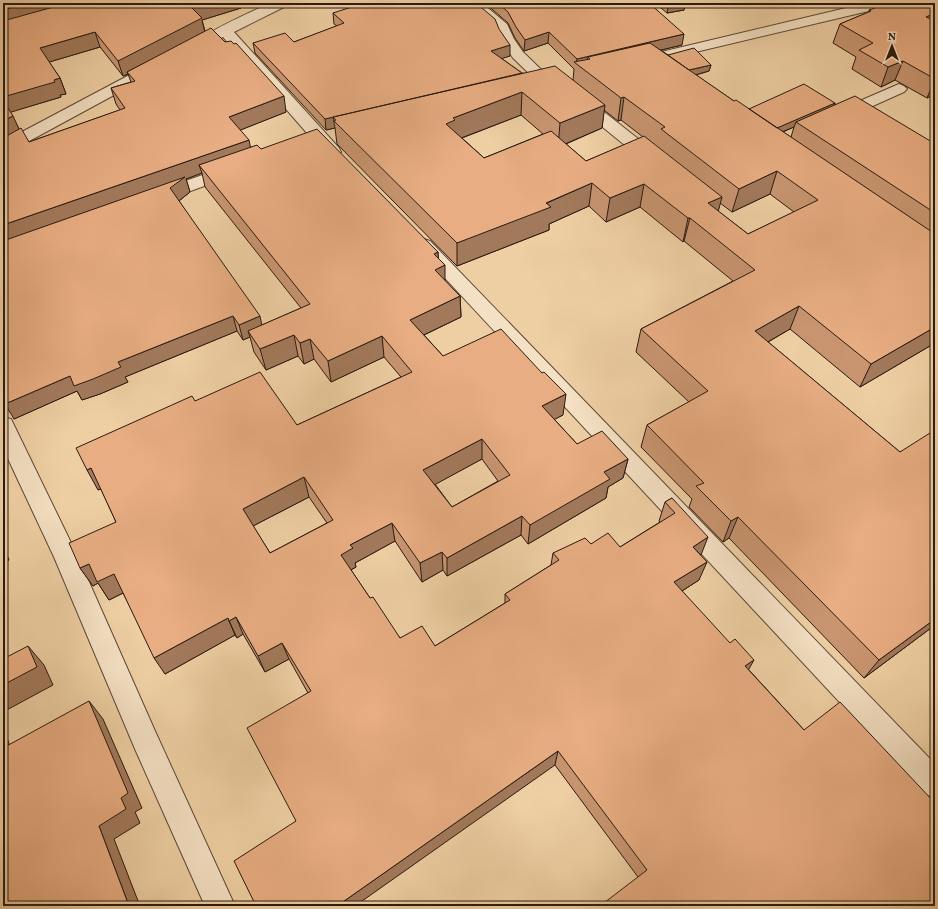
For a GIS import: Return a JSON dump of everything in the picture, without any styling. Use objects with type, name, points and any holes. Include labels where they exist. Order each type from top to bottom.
[{"type":"street","points":[[197,45],[224,30],[281,3]]},
{"type":"street","points":[[474,3],[502,27],[507,39],[518,55],[559,85],[665,169]]},
{"type":"street","points":[[669,72],[650,59],[689,43],[885,3]]},
{"type":"street","points":[[224,30],[320,139],[347,166]]},
{"type":"street","points":[[3,149],[169,60]]},
{"type":"street","points":[[532,88],[559,85]]},
{"type":"street","points":[[829,119],[899,89]]},
{"type":"street","points":[[143,202],[246,165]]},
{"type":"street","points":[[411,231],[935,784]]},
{"type":"street","points":[[3,425],[66,557],[145,740],[220,906]]},
{"type":"building","points":[[3,3],[27,3],[3,10]]},
{"type":"building","points":[[68,3],[204,3],[191,7],[202,18],[118,61],[95,32],[40,48],[60,78],[54,80],[55,82],[3,97],[3,21]]},
{"type":"building","points":[[364,3],[476,3],[495,19],[499,29],[510,45],[491,51],[522,73],[325,119],[253,43],[285,33],[294,42],[344,23],[333,13]]},
{"type":"building","points":[[498,3],[649,3],[684,34],[577,59],[549,32],[525,40],[508,12]]},
{"type":"building","points":[[889,3],[935,3],[935,13],[926,17],[935,21],[935,79],[903,61],[888,67],[859,50],[873,43],[840,24],[871,11],[869,10]]},
{"type":"building","points":[[211,28],[225,42],[231,41],[234,44],[236,43],[284,96],[229,117],[249,140],[3,225],[3,192],[6,191],[3,186],[3,138],[21,128],[29,142],[125,108],[111,88],[135,81],[127,72]]},
{"type":"building","points":[[650,43],[734,101],[736,100],[935,234],[935,327],[871,364],[799,306],[755,331],[900,452],[930,433],[935,437],[935,619],[879,660],[738,517],[731,521],[696,486],[704,483],[647,425],[708,391],[641,329],[755,270],[690,218],[644,184],[610,198],[592,183],[546,203],[551,207],[457,243],[334,121],[336,120],[333,117],[555,66],[605,105],[560,123],[522,92],[453,118],[455,120],[446,124],[484,158],[551,131],[586,161],[644,136],[722,197],[708,203],[748,234],[818,200],[777,171],[739,189],[661,129],[665,127],[624,97],[621,98],[574,62],[590,59],[588,57]]},
{"type":"building","points":[[694,48],[711,65],[689,70],[668,55]]},
{"type":"building","points":[[804,84],[835,103],[777,128],[749,109]]},
{"type":"building","points":[[855,96],[932,142],[935,141],[935,213],[796,122]]},
{"type":"building","points":[[3,100],[13,116],[3,121]]},
{"type":"building","points":[[317,129],[438,252],[434,254],[445,265],[435,270],[460,296],[410,320],[443,356],[501,329],[542,373],[544,372],[566,394],[542,406],[577,444],[602,431],[628,459],[604,472],[610,479],[530,525],[522,516],[447,558],[442,552],[420,563],[392,523],[350,545],[353,548],[341,555],[370,598],[373,597],[400,638],[422,626],[435,646],[510,600],[505,594],[559,560],[553,553],[585,538],[591,544],[608,533],[620,547],[675,513],[665,502],[672,498],[708,537],[693,547],[707,562],[674,582],[730,643],[735,639],[754,660],[745,666],[804,730],[840,702],[935,803],[935,906],[600,906],[647,870],[558,751],[337,906],[256,906],[234,861],[296,821],[247,728],[311,691],[282,643],[258,656],[236,617],[229,621],[228,618],[154,658],[114,574],[97,582],[89,564],[80,568],[69,543],[116,522],[91,468],[87,470],[76,448],[192,396],[195,401],[260,372],[297,425],[412,372],[382,336],[328,361],[310,339],[300,343],[294,335],[260,349],[248,331],[310,304],[199,165],[257,145],[261,149]],"holes":[[[482,439],[510,475],[452,507],[423,470]],[[304,477],[333,520],[270,553],[243,509]]]},
{"type":"building","points":[[185,177],[170,188],[260,316],[239,325],[233,316],[118,362],[121,367],[93,379],[74,386],[70,376],[5,404],[3,401],[3,241]]},
{"type":"building","points":[[28,646],[37,667],[3,685],[3,659]]},
{"type":"building","points":[[89,701],[128,793],[121,798],[126,809],[99,826],[129,906],[3,906],[3,748]]}]
